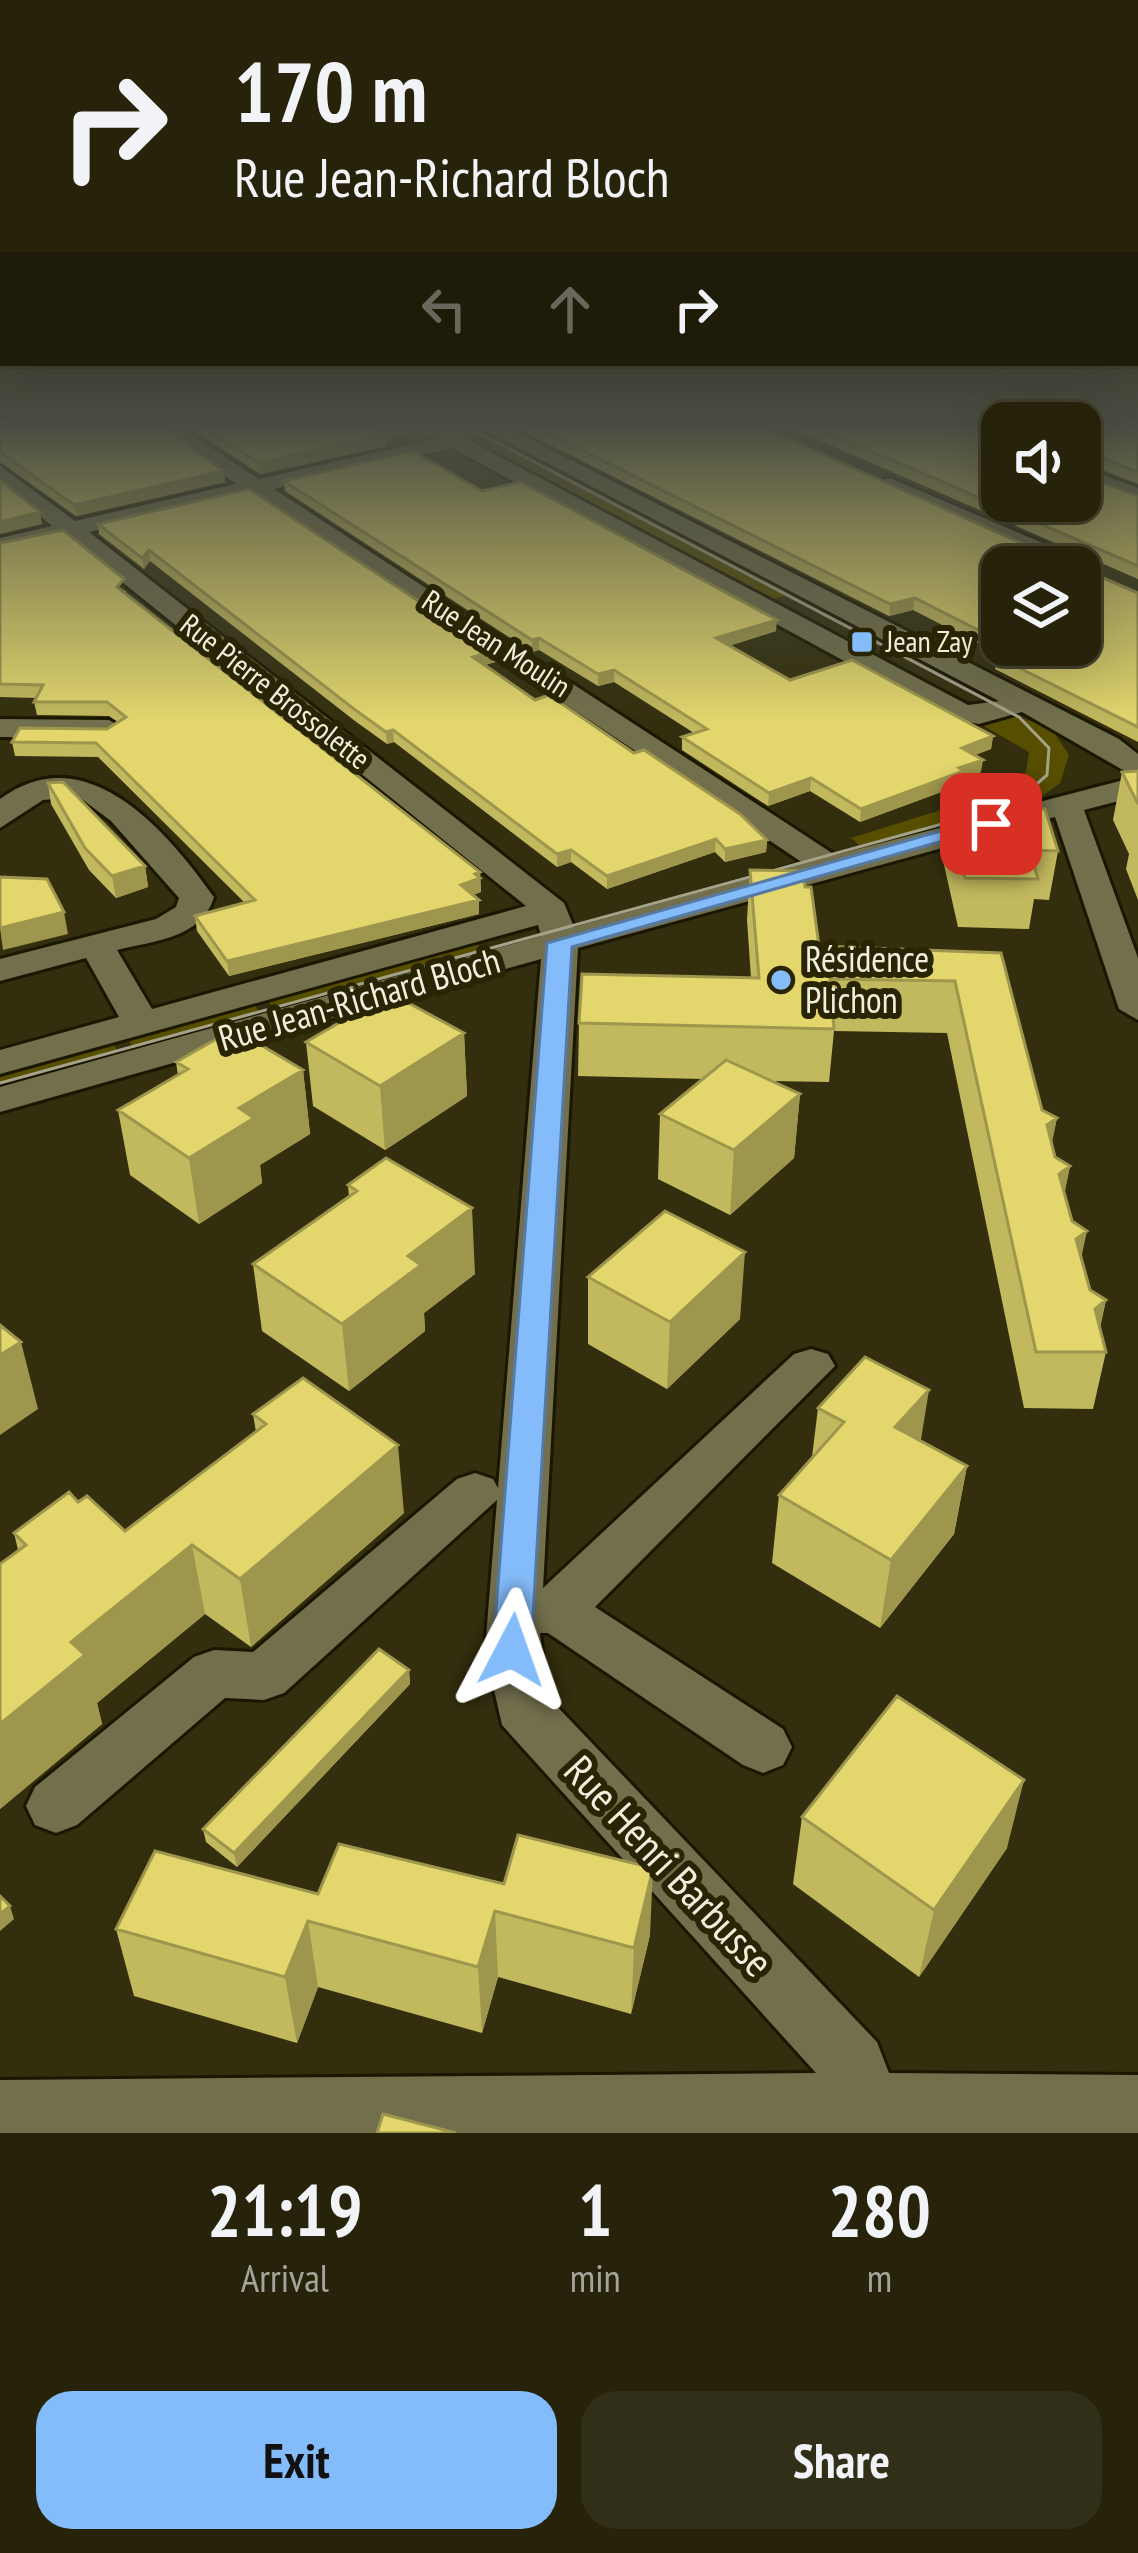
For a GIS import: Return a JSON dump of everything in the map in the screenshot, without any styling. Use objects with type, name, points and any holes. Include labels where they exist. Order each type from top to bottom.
[{"type":"street","name":"Rue Pierre Brossolette","points":[[61,524],[556,926]]},
{"type":"street","points":[[0,545],[92,524]]},
{"type":"street","name":"Rue Jean Moulin","points":[[311,524],[817,856]]},
{"type":"street","points":[[608,524],[961,713],[979,715],[1024,704]]},
{"type":"street","points":[[675,524],[1108,745],[1137,776]]},
{"type":"street","points":[[979,524],[1031,546]]},
{"type":"street","points":[[0,728],[109,729]]},
{"type":"street","points":[[1075,731],[1098,770]]},
{"type":"street","points":[[1137,776],[1098,770],[1082,780],[1066,804],[1138,1009]]},
{"type":"street","name":"Rue Jean-Richard Bloch","points":[[0,1062],[556,926],[817,856],[1066,804],[1137,776]]},
{"type":"street","points":[[0,818],[8,805],[34,791],[66,788],[99,794],[197,897],[192,913],[168,926],[0,970]]},
{"type":"street","name":"Rue Jean-Richard Bloch","points":[[0,1100],[556,926]]},
{"type":"street","name":"Rue Henri Barbusse","points":[[556,926],[536,1611],[512,1650],[522,1708],[904,2115]]},
{"type":"street","points":[[96,945],[142,1024]]},
{"type":"street","points":[[763,1747],[536,1611],[812,1366]]},
{"type":"street","points":[[56,1805],[214,1674],[264,1676],[475,1493]]},
{"type":"street","points":[[0,2114],[904,2115],[1138,2109]]},
{"type":"shaded area","points":[[619,524],[671,524],[802,591],[766,601]]},
{"type":"shaded area","points":[[1009,714],[1051,728],[1069,755],[1060,783],[1030,805],[1007,788],[1026,772],[1029,752],[977,722]]},
{"type":"shaded area","points":[[1002,791],[1026,809],[868,853],[851,838]]},
{"type":"shaded area","points":[[474,940],[489,957],[279,1016],[265,997]]},
{"type":"shaded area","points":[[251,1000],[265,1020],[136,1055],[126,1034]]},
{"type":"shaded area","points":[[111,1038],[121,1059],[0,1092],[0,1068]]},
{"type":"building","points":[[98,524],[301,524],[494,651],[473,657],[535,700],[549,695],[634,753],[644,750],[740,814],[767,840],[725,849],[716,839],[607,876],[571,850],[557,854],[393,730],[386,732],[354,709],[149,550],[142,558]]},
{"type":"building","points":[[350,524],[598,524],[777,620],[716,638],[790,680],[852,660],[993,736],[962,748],[983,760],[959,768],[964,771],[861,809],[811,778],[769,793],[682,737],[707,729],[614,670],[598,674],[539,638],[532,640]]},
{"type":"building","points":[[729,524],[978,524],[1028,546],[981,546],[981,631],[915,598],[890,604]]},
{"type":"building","points":[[1039,524],[1138,524],[1138,566],[1101,546]]},
{"type":"building","points":[[63,530],[124,579],[117,587],[480,872],[475,874],[480,878],[461,885],[479,900],[227,961],[195,916],[255,900],[96,743],[12,742],[20,728],[107,729],[126,717],[107,702],[34,702],[43,685],[0,684],[0,543]]},
{"type":"building","points":[[1101,577],[1138,593],[1138,727],[1015,666],[1101,666]]},
{"type":"building","points":[[1138,771],[1138,804],[1122,772]]},
{"type":"building","points":[[63,782],[145,866],[112,876],[85,848],[48,783]]},
{"type":"building","points":[[949,808],[1045,809],[1058,851],[1029,850],[1038,879],[965,878]]},
{"type":"building","points":[[750,870],[802,871],[805,887],[811,887],[819,946],[1001,953],[1042,1110],[1057,1118],[1047,1125],[1055,1157],[1070,1166],[1059,1174],[1072,1221],[1087,1231],[1076,1239],[1090,1290],[1106,1300],[1095,1309],[1106,1352],[1036,1352],[955,981],[830,979],[834,1029],[579,1023],[582,974],[759,978]]},
{"type":"building","points":[[0,877],[47,879],[64,912],[0,928]]},
{"type":"building","points":[[390,993],[464,1033],[380,1086],[306,1042]]},
{"type":"building","points":[[234,1029],[303,1070],[239,1108],[254,1118],[189,1158],[118,1110],[188,1069],[176,1062]]},
{"type":"building","points":[[726,1060],[800,1094],[734,1150],[660,1114]]},
{"type":"building","points":[[386,1158],[472,1208],[408,1256],[421,1265],[342,1324],[253,1264],[357,1191],[348,1185]]},
{"type":"building","points":[[665,1211],[745,1252],[670,1322],[588,1277]]},
{"type":"building","points":[[0,1325],[21,1342],[0,1355]]},
{"type":"building","points":[[865,1357],[929,1390],[895,1427],[967,1466],[891,1560],[779,1495],[844,1422],[818,1408]]},
{"type":"building","points":[[303,1378],[398,1445],[240,1579],[192,1545],[71,1642],[85,1655],[0,1724],[0,1564],[26,1545],[14,1533],[69,1492],[78,1502],[87,1496],[125,1531],[266,1424],[253,1414]]},
{"type":"building","points":[[379,1649],[409,1670],[234,1853],[203,1829]]},
{"type":"building","points":[[897,1696],[1024,1780],[934,1910],[802,1817]]},
{"type":"building","points":[[518,1835],[653,1868],[634,1948],[495,1911],[478,1967],[308,1921],[285,1977],[116,1929],[155,1851],[318,1894],[339,1844],[504,1884]]},
{"type":"building","points":[[383,2114],[456,2133],[377,2133]]},
{"type":"tram line","points":[[0,1083],[986,812],[1023,796],[1047,775],[1049,748],[1019,717],[651,524]]},
{"type":"place","name":"Jean Zay","points":[[862,642]]},
{"type":"place","name":"Résidence Plichon","points":[[781,980]]},
{"type":"route","points":[[512,1650],[560,943],[991,824]]}]
